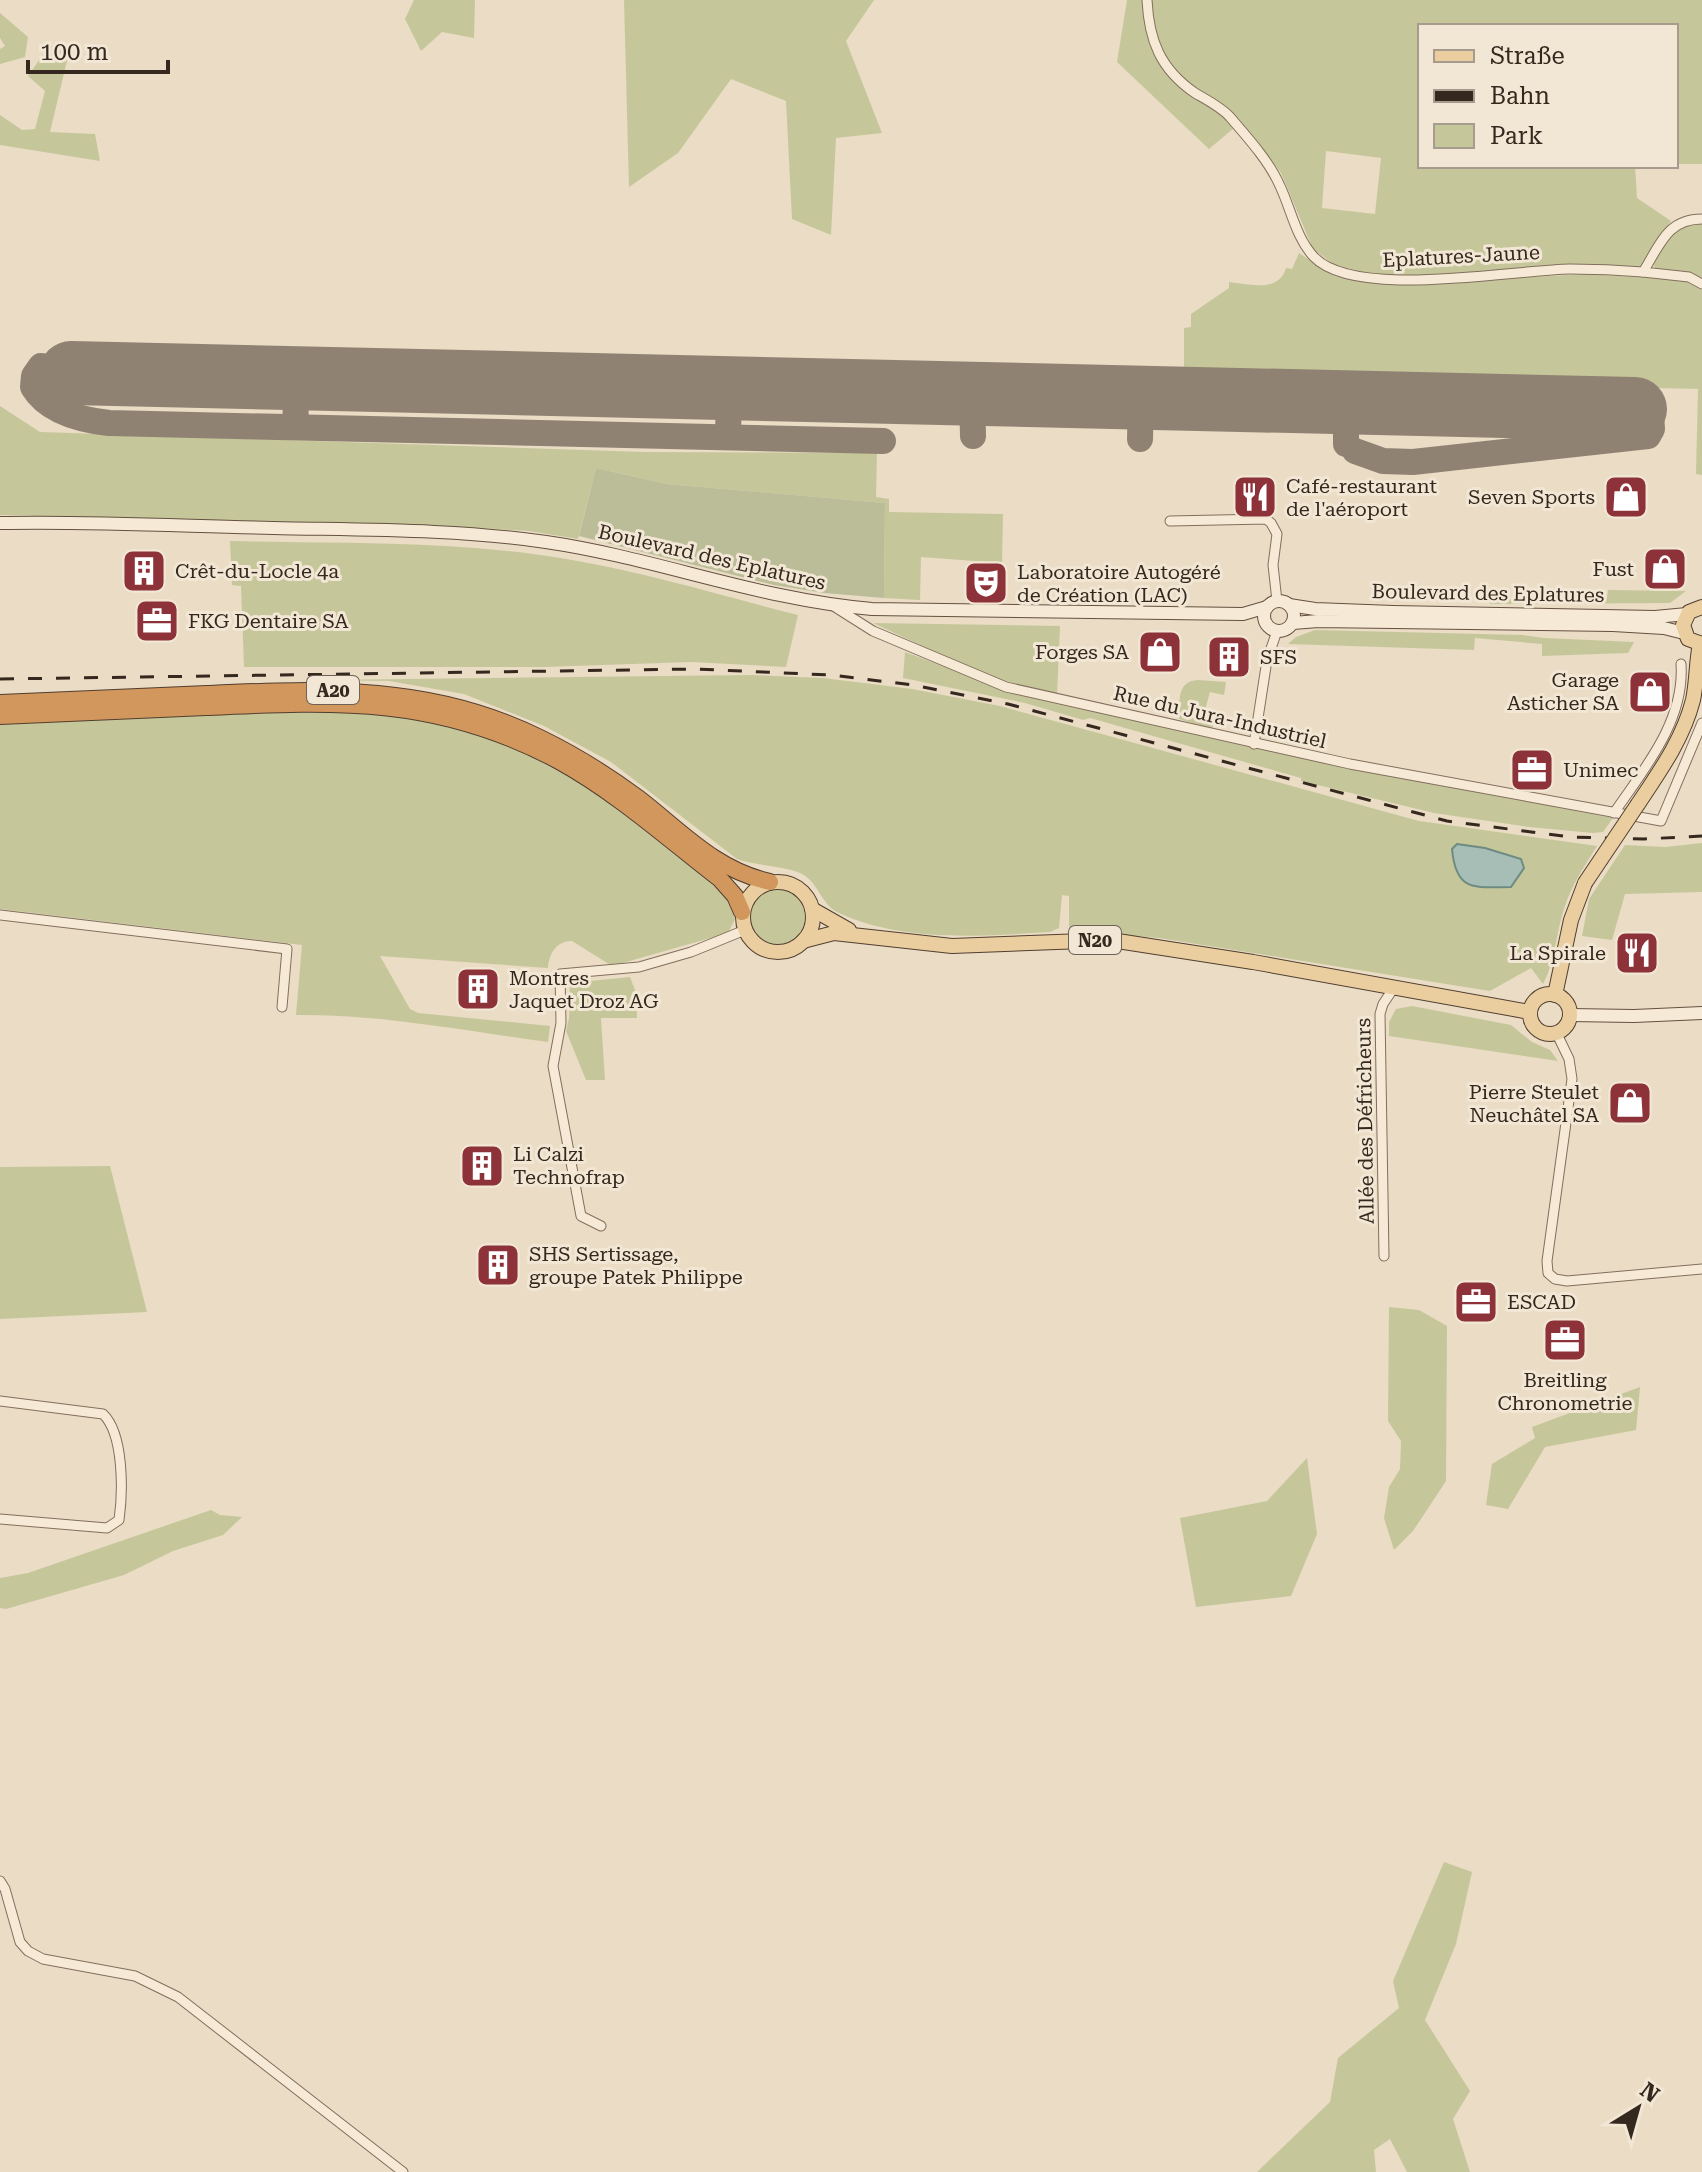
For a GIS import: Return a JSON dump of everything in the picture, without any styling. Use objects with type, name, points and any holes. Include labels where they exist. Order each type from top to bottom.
[{"type":"highway","name":"A20","points":[[0,703],[306,690],[372,692],[435,702],[492,718],[563,749],[614,780],[728,868],[770,882]]},
{"type":"highway","name":"A20","points":[[0,716],[338,702],[404,709],[462,721],[529,746],[605,790],[720,879],[735,896],[742,912]]},
{"type":"main road","name":"Boulevard des Eplatures","points":[[0,523],[458,534],[548,542],[744,589],[834,606],[872,609],[1243,614],[1278,604],[1315,609],[1393,612],[1655,617],[1687,614]]},
{"type":"main road","points":[[1278,604],[1294,611],[1293,623],[1284,630],[1271,627],[1264,615],[1278,604]]},
{"type":"main road","points":[[1555,995],[1571,920],[1585,883],[1670,756],[1682,732],[1692,702],[1701,644],[1692,642],[1684,633],[1683,625],[1692,609],[1702,607]]},
{"type":"main road","name":"Boulevard des Eplatures","points":[[1243,614],[1271,627]]},
{"type":"main road","name":"Boulevard des Eplatures","points":[[1293,623],[1613,625],[1684,633]]},
{"type":"main road","points":[[745,930],[742,912],[748,896],[770,882]]},
{"type":"main road","name":"N20","points":[[770,882],[793,884],[805,894],[812,909],[856,934]]},
{"type":"main road","points":[[803,941],[812,926],[812,909]]},
{"type":"main road","name":"N20","points":[[745,930],[755,944],[771,952],[789,951],[803,941],[834,933],[952,946],[1090,939],[1120,941],[1530,1012],[1533,1023],[1540,1031],[1556,1032]]},
{"type":"main road","points":[[1530,1012],[1538,997],[1555,995],[1566,1002],[1570,1015],[1567,1024],[1556,1032]]},
{"type":"main road","points":[[1570,1015],[1702,1013]]},
{"type":"street","name":"Eplatures-Jaune","points":[[1147,0],[1148,27],[1158,52],[1180,81],[1229,116],[1264,159],[1280,184],[1307,248],[1327,267],[1361,277],[1397,280],[1570,269],[1689,277],[1702,284]]},
{"type":"street","points":[[1643,272],[1671,229],[1688,219],[1702,219]]},
{"type":"street","points":[[1170,521],[1266,519],[1277,534],[1273,565],[1278,604]]},
{"type":"street","name":"Rue du Jura-Industriel","points":[[834,606],[873,631],[1006,687],[1254,744],[1661,821],[1702,723]]},
{"type":"street","points":[[1254,744],[1271,627]]},
{"type":"street","points":[[1614,813],[1664,737],[1680,692],[1681,664]]},
{"type":"street","points":[[0,915],[287,949],[282,1007]]},
{"type":"street","points":[[601,1226],[581,1216],[553,1066],[561,1023],[560,974],[630,969],[661,962],[745,930]]},
{"type":"street","name":"Allée des Défricheurs","points":[[1384,1256],[1380,1031],[1381,1007],[1393,989]]},
{"type":"street","points":[[1556,1032],[1569,1059],[1572,1079],[1547,1261],[1548,1273],[1555,1279],[1567,1281],[1702,1269]]},
{"type":"street","points":[[0,1401],[103,1414],[110,1424],[123,1476],[119,1520],[107,1528],[0,1519]]},
{"type":"street","points":[[0,1881],[20,1942],[28,1951],[43,1959],[135,1976],[178,1997],[403,2172]]},
{"type":"green space","points":[[414,0],[475,0],[474,38],[442,32],[421,51],[405,19]]},
{"type":"green space","points":[[624,0],[874,0],[846,41],[882,133],[836,138],[831,235],[792,219],[786,101],[731,79],[678,153],[629,187]]},
{"type":"green space","points":[[1127,0],[1702,0],[1702,164],[1678,164],[1678,24],[1418,24],[1418,168],[1635,168],[1637,198],[1671,221],[1639,268],[1588,266],[1398,276],[1337,267],[1313,249],[1281,173],[1241,122],[1209,149],[1117,62]],"holes":[[[1326,151],[1381,158],[1375,214],[1322,208]]]},
{"type":"green space","points":[[0,13],[28,37],[25,57],[0,64],[0,49],[5,46],[0,38]]},
{"type":"green space","points":[[71,44],[50,132],[95,134],[100,161],[0,145],[0,115],[22,130],[35,129],[45,91],[28,76],[49,46]]},
{"type":"green space","points":[[1702,223],[1702,277],[1656,270],[1653,264],[1676,229]]},
{"type":"green space","points":[[1299,253],[1334,276],[1373,283],[1585,274],[1684,280],[1702,290],[1702,475],[1696,474],[1698,389],[1184,376],[1184,328],[1191,327],[1191,314],[1229,288],[1229,282],[1262,285],[1277,281],[1286,268],[1292,269]]},
{"type":"green space","points":[[0,406],[40,432],[645,452],[877,453],[876,497],[889,499],[889,512],[1003,514],[1002,563],[921,557],[920,600],[884,598],[885,503],[667,484],[596,468],[578,539],[529,531],[478,528],[0,515]]},
{"type":"green space","points":[[596,468],[667,484],[885,503],[884,598],[774,585],[579,536]]},
{"type":"green space","points":[[230,541],[401,544],[529,554],[629,571],[798,615],[786,667],[691,662],[544,667],[244,667],[241,586],[232,585]]},
{"type":"green space","points":[[1608,590],[1686,591],[1670,603],[1491,604],[1485,599],[1607,598]]},
{"type":"green space","points":[[873,623],[1060,626],[1057,695],[987,676]]},
{"type":"green space","points":[[1315,630],[1523,635],[1634,642],[1628,653],[1542,656],[1542,644],[1475,638],[1474,650],[1288,644],[1296,637]]},
{"type":"green space","points":[[905,652],[1008,690],[1057,702],[1258,749],[1613,818],[1603,832],[1593,833],[1434,813],[1301,781],[1301,778],[1090,718],[1083,720],[1025,703],[903,678]]},
{"type":"green space","points":[[753,675],[823,678],[912,689],[1000,706],[1419,821],[1597,846],[1567,901],[1543,984],[1531,968],[1490,991],[1159,938],[1075,931],[1069,927],[1069,896],[1062,895],[1059,928],[1050,932],[970,936],[916,933],[864,923],[839,913],[828,905],[808,878],[796,871],[737,859],[611,762],[544,726],[464,694],[389,681],[323,680]]},
{"type":"green space","points":[[1191,681],[1226,682],[1224,695],[1210,692],[1203,717],[1214,721],[1212,729],[1179,719],[1183,688]]},
{"type":"green space","points":[[289,709],[392,713],[454,727],[522,750],[575,776],[725,894],[735,919],[728,933],[612,966],[572,941],[554,949],[548,968],[380,956],[410,1009],[418,1013],[550,1026],[548,1042],[391,1020],[296,1015],[302,945],[0,909],[0,721]]},
{"type":"green space","points":[[1702,843],[1702,892],[1625,894],[1612,940],[1582,936],[1589,899],[1625,845],[1665,847]]},
{"type":"green space","points":[[777,889],[797,897],[805,917],[797,937],[777,945],[757,937],[749,917],[757,897]]},
{"type":"green space","points":[[630,977],[636,993],[637,1018],[601,1018],[605,1080],[586,1080],[566,1031],[570,983]]},
{"type":"green space","points":[[1412,1006],[1511,1025],[1532,1042],[1550,1050],[1558,1061],[1389,1036],[1389,1022],[1396,1009]]},
{"type":"green space","points":[[110,1166],[147,1312],[0,1319],[0,1167]]},
{"type":"green space","points":[[1389,1307],[1419,1310],[1447,1326],[1446,1481],[1413,1531],[1394,1550],[1384,1518],[1389,1487],[1400,1469],[1401,1441],[1388,1421]]},
{"type":"green space","points":[[1640,1387],[1636,1430],[1545,1447],[1508,1509],[1486,1505],[1492,1464],[1535,1438],[1532,1427]]},
{"type":"green space","points":[[1307,1458],[1317,1534],[1291,1596],[1196,1607],[1180,1518],[1267,1501]]},
{"type":"green space","points":[[211,1510],[220,1515],[242,1517],[223,1535],[173,1551],[124,1575],[6,1609],[0,1608],[0,1578],[28,1573]]},
{"type":"green space","points":[[1444,1862],[1472,1872],[1456,1944],[1425,2020],[1470,2091],[1453,2119],[1470,2172],[1407,2172],[1390,2139],[1374,2150],[1376,2172],[1257,2172],[1330,2102],[1338,2058],[1399,2008],[1393,1981]]},
{"type":"shaded area","points":[[1457,844],[1485,848],[1521,859],[1524,868],[1511,887],[1478,887],[1458,874],[1452,849]]},
{"type":"taxiway","points":[[71,373],[41,366],[34,376],[33,387],[56,409],[87,420],[109,423],[883,441]]},
{"type":"taxiway","points":[[295,427],[297,379]]},
{"type":"taxiway","points":[[728,437],[729,389]]},
{"type":"taxiway","points":[[972,394],[973,436]]},
{"type":"taxiway","points":[[1140,439],[1141,398]]},
{"type":"taxiway","points":[[1346,404],[1346,444]]},
{"type":"taxiway","points":[[1355,451],[1383,461],[1413,462],[1648,436],[1652,429],[1651,414],[1635,409]]},
{"type":"runway","points":[[71,373],[1635,409]]},
{"type":"railway","points":[[0,679],[697,669],[831,675],[913,685],[1008,704],[1447,821],[1570,837],[1644,839],[1702,836]]},
{"type":"place","name":"Café-restaurant de l'aéroport","points":[[1255,497]]},
{"type":"place","name":"Seven Sports","points":[[1626,497]]},
{"type":"place","name":"Fust","points":[[1665,569]]},
{"type":"place","name":"Crêt-du-Locle 4a","points":[[144,571]]},
{"type":"place","name":"Laboratoire Autogéré de Création (LAC)","points":[[986,583]]},
{"type":"place","name":"FKG Dentaire SA","points":[[157,621]]},
{"type":"place","name":"Forges SA","points":[[1160,652]]},
{"type":"place","name":"SFS","points":[[1229,657]]},
{"type":"place","name":"Garage Asticher SA","points":[[1650,692]]},
{"type":"place","name":"Unimec","points":[[1532,770]]},
{"type":"place","name":"La Spirale","points":[[1637,953]]},
{"type":"place","name":"Montres Jaquet Droz AG","points":[[478,989]]},
{"type":"place","name":"Pierre Steulet Neuchâtel SA","points":[[1630,1103]]},
{"type":"place","name":"Li Calzi Technofrap","points":[[482,1166]]},
{"type":"place","name":"SHS Sertissage, groupe Patek Philippe","points":[[498,1265]]},
{"type":"place","name":"ESCAD","points":[[1476,1302]]},
{"type":"place","name":"Breitling Chronometrie","points":[[1565,1340]]}]
